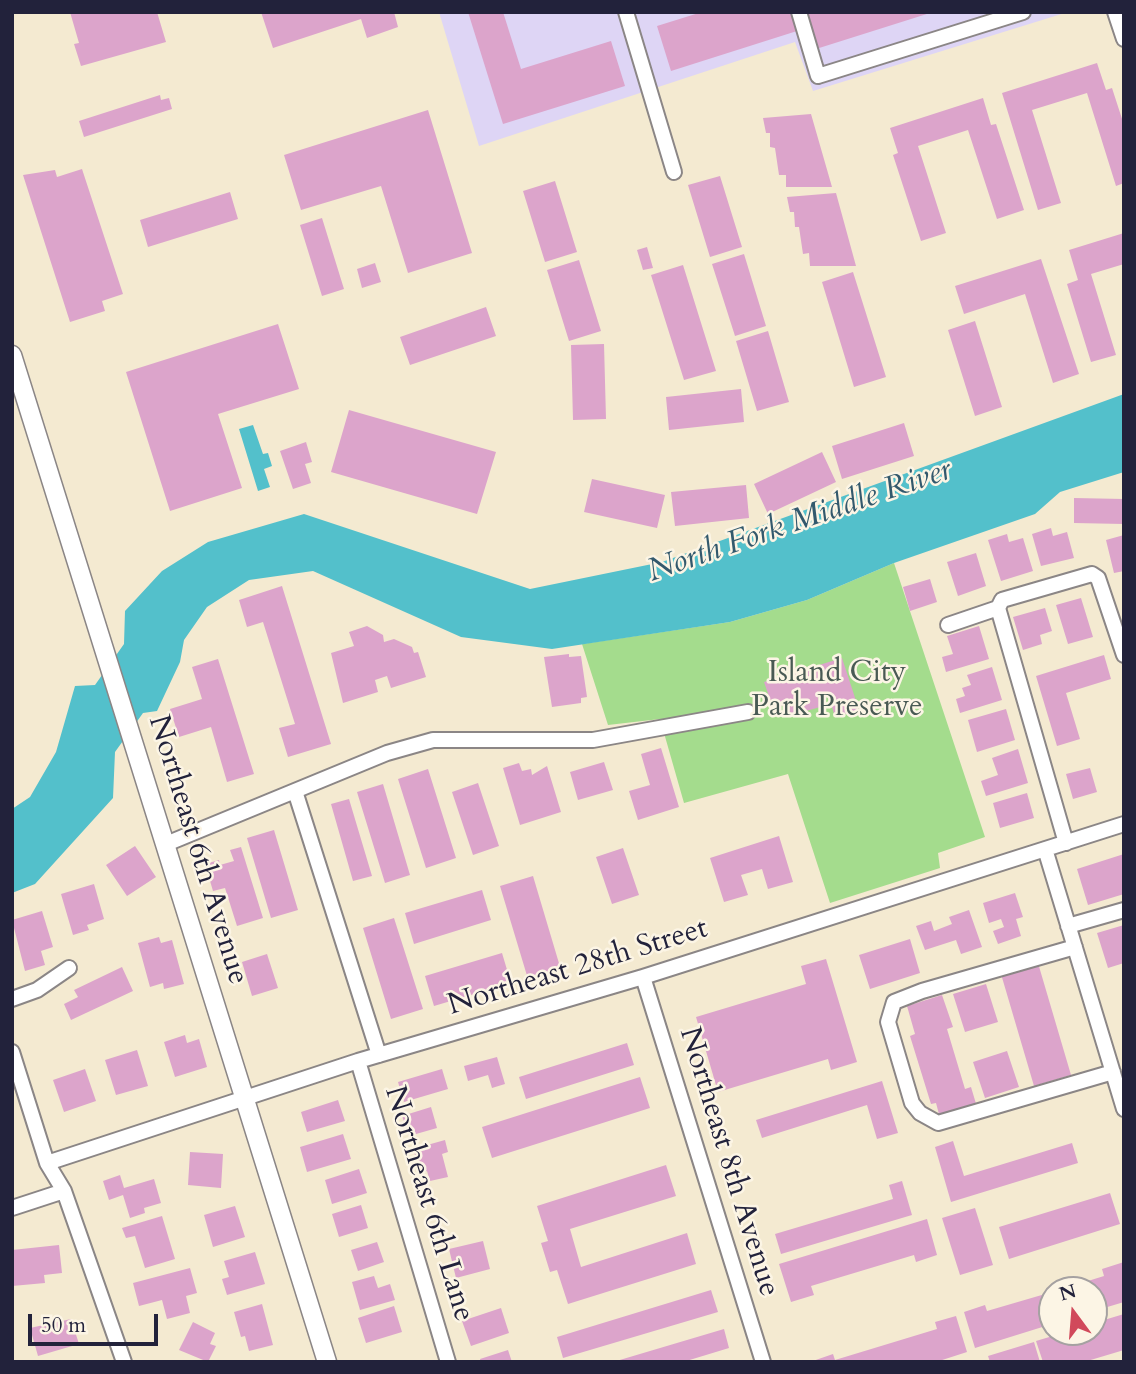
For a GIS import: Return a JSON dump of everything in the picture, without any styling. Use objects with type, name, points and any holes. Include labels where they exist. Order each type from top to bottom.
[{"type":"street","points":[[626,12],[674,172]]},
{"type":"street","points":[[799,12],[818,76],[1023,12]]},
{"type":"street","points":[[1115,12],[1124,39]]},
{"type":"street","name":"Northeast 6th Avenue","points":[[12,355],[327,1362]]},
{"type":"street","points":[[1066,843],[998,608],[1002,600],[1092,574],[1098,578],[1124,654]]},
{"type":"street","points":[[948,625],[998,608]]},
{"type":"street","points":[[166,844],[387,753],[433,740],[593,740],[748,712]]},
{"type":"street","name":"Northeast 6th Lane","points":[[295,790],[379,1055]]},
{"type":"street","name":"Northeast 28th Street","points":[[47,1163],[358,1061],[643,977],[1124,824]]},
{"type":"street","points":[[1045,849],[1116,1070],[1124,1109]]},
{"type":"street","points":[[1068,926],[1124,909]]},
{"type":"street","points":[[1075,947],[906,996],[894,1002],[888,1021],[912,1102],[920,1113],[938,1124],[956,1121],[1116,1070]]},
{"type":"street","points":[[12,999],[37,990],[69,968]]},
{"type":"street","name":"Northeast 8th Avenue","points":[[643,977],[763,1362]]},
{"type":"street","points":[[12,1052],[47,1163],[64,1191],[124,1362]]},
{"type":"street","name":"Northeast 6th Lane","points":[[358,1061],[448,1362]]},
{"type":"street","points":[[12,1208],[64,1191]]},
{"type":"shaded area","points":[[439,12],[1068,12],[813,91],[795,42],[479,146]]},
{"type":"green space","name":"Island City Park Preserve","points":[[894,563],[985,837],[938,853],[940,868],[830,903],[788,774],[684,803],[660,719],[608,725],[582,644],[730,622],[807,600]]},
{"type":"water","name":"North Fork Middle River","points":[[1124,394],[1124,472],[1060,492],[1035,514],[894,563],[807,600],[730,622],[552,649],[461,637],[313,571],[249,580],[207,607],[184,640],[180,662],[157,711],[143,713],[115,752],[113,798],[35,884],[12,893],[12,809],[30,797],[56,752],[75,686],[95,685],[124,644],[125,611],[162,571],[208,542],[304,514],[530,589],[662,562]]},
{"type":"water","points":[[253,425],[263,454],[268,453],[272,466],[264,469],[270,487],[258,491],[239,429]]},
{"type":"building","points":[[70,12],[157,12],[166,42],[81,66],[74,44],[79,43]]},
{"type":"building","points":[[261,12],[394,12],[398,27],[367,38],[361,19],[273,48]]},
{"type":"building","points":[[468,12],[503,12],[521,69],[611,41],[625,86],[503,124]]},
{"type":"building","points":[[702,12],[791,12],[797,31],[671,71],[657,26]]},
{"type":"building","points":[[804,12],[930,12],[930,13],[816,49]]},
{"type":"building","points":[[1097,63],[1106,90],[1112,88],[1124,125],[1124,183],[1116,186],[1087,93],[1032,110],[1061,203],[1038,210],[1002,93]]},
{"type":"building","points":[[160,95],[161,100],[169,98],[172,109],[84,137],[79,121]]},
{"type":"building","points":[[983,98],[991,125],[996,124],[1024,210],[997,219],[968,130],[918,146],[946,233],[921,241],[893,155],[898,153],[890,128]]},
{"type":"building","points":[[428,110],[472,253],[408,273],[381,186],[301,210],[284,155]]},
{"type":"building","points":[[811,114],[832,187],[786,187],[786,175],[779,175],[775,148],[770,147],[770,133],[766,133],[763,118]]},
{"type":"building","points":[[82,169],[123,294],[102,301],[105,311],[70,322],[23,175],[55,170],[57,177]]},
{"type":"building","points":[[720,176],[742,247],[710,257],[688,185]]},
{"type":"building","points":[[555,181],[577,252],[545,262],[523,191]]},
{"type":"building","points":[[230,192],[238,219],[148,247],[140,220]]},
{"type":"building","points":[[836,193],[856,266],[810,266],[809,253],[803,254],[799,227],[795,227],[794,212],[790,212],[787,197]]},
{"type":"building","points":[[322,218],[344,289],[322,296],[300,225]]},
{"type":"building","points":[[1124,233],[1124,264],[1091,274],[1116,355],[1091,362],[1067,284],[1078,280],[1069,250]]},
{"type":"building","points":[[647,247],[653,268],[643,270],[637,250]]},
{"type":"building","points":[[744,254],[766,326],[735,336],[712,264]]},
{"type":"building","points":[[1041,259],[1079,374],[1053,383],[1025,294],[964,314],[955,286]]},
{"type":"building","points":[[579,260],[601,331],[569,341],[547,270]]},
{"type":"building","points":[[375,263],[381,282],[362,288],[357,269]]},
{"type":"building","points":[[683,265],[716,371],[684,380],[651,275]]},
{"type":"building","points":[[853,272],[886,377],[854,387],[822,282]]},
{"type":"building","points":[[486,307],[496,336],[410,365],[400,337]]},
{"type":"building","points":[[975,321],[1002,407],[975,416],[948,330]]},
{"type":"building","points":[[278,324],[299,389],[218,414],[242,488],[170,511],[126,372]]},
{"type":"building","points":[[768,331],[789,402],[757,411],[736,341]]},
{"type":"building","points":[[604,344],[606,419],[573,420],[571,345]]},
{"type":"building","points":[[741,389],[744,422],[669,430],[666,397]]},
{"type":"building","points":[[349,410],[496,452],[477,514],[331,472]]},
{"type":"building","points":[[904,423],[914,456],[842,479],[832,446]]},
{"type":"building","points":[[306,442],[312,462],[305,464],[311,483],[293,489],[280,451]]},
{"type":"building","points":[[822,452],[836,482],[768,514],[754,484]]},
{"type":"building","points":[[592,479],[665,495],[657,528],[584,512]]},
{"type":"building","points":[[746,485],[749,518],[675,526],[671,492]]},
{"type":"building","points":[[1074,498],[1124,499],[1124,524],[1074,523]]},
{"type":"building","points":[[1051,528],[1053,536],[1067,532],[1074,558],[1041,566],[1032,534]]},
{"type":"building","points":[[1007,534],[1009,542],[1023,538],[1033,571],[1001,581],[988,540]]},
{"type":"building","points":[[1124,535],[1124,571],[1114,573],[1106,540]]},
{"type":"building","points":[[976,553],[986,586],[958,596],[947,562]]},
{"type":"building","points":[[930,579],[937,602],[910,611],[903,587]]},
{"type":"building","points":[[282,586],[331,744],[288,757],[279,728],[295,724],[263,622],[247,627],[239,600]]},
{"type":"building","points":[[1081,598],[1093,637],[1068,644],[1056,605]]},
{"type":"building","points":[[1045,608],[1052,631],[1040,635],[1042,644],[1023,650],[1013,617]]},
{"type":"building","points":[[367,626],[383,635],[384,642],[394,639],[412,647],[414,653],[418,652],[426,677],[391,688],[387,676],[375,680],[378,692],[343,703],[331,653],[354,646],[349,632]]},
{"type":"building","points":[[979,626],[989,659],[946,672],[942,657],[953,654],[947,636]]},
{"type":"building","points":[[569,654],[569,657],[581,656],[587,697],[581,698],[581,703],[552,707],[544,657]]},
{"type":"building","points":[[1104,655],[1111,679],[1066,693],[1080,739],[1057,746],[1036,676]]},
{"type":"building","points":[[842,658],[859,710],[835,717],[828,694],[818,697],[820,707],[789,716],[785,705],[773,708],[764,682]]},
{"type":"building","points":[[218,659],[254,774],[227,782],[211,727],[179,737],[170,709],[202,699],[192,667]]},
{"type":"building","points":[[992,667],[1002,700],[960,713],[956,699],[965,696],[962,688],[971,685],[967,675]]},
{"type":"building","points":[[1006,709],[1015,740],[977,752],[968,720]]},
{"type":"building","points":[[661,748],[679,807],[638,820],[629,791],[650,785],[641,754]]},
{"type":"building","points":[[1018,749],[1028,783],[986,796],[981,781],[998,775],[992,758]]},
{"type":"building","points":[[604,762],[613,790],[578,800],[570,772]]},
{"type":"building","points":[[519,763],[522,771],[531,769],[532,775],[547,766],[561,812],[520,825],[503,768]]},
{"type":"building","points":[[1090,768],[1097,792],[1073,799],[1066,774]]},
{"type":"building","points":[[428,769],[456,858],[426,868],[398,779]]},
{"type":"building","points":[[478,783],[499,846],[473,855],[452,792]]},
{"type":"building","points":[[383,784],[410,875],[385,883],[357,792]]},
{"type":"building","points":[[1027,793],[1034,818],[1000,828],[993,803]]},
{"type":"building","points":[[349,799],[372,876],[353,881],[331,804]]},
{"type":"building","points":[[274,830],[298,910],[271,918],[247,838]]},
{"type":"building","points":[[779,836],[793,882],[768,889],[762,869],[741,875],[748,895],[724,902],[710,858]]},
{"type":"building","points":[[135,846],[156,877],[127,896],[106,865]]},
{"type":"building","points":[[241,847],[263,918],[237,926],[225,888],[213,891],[205,864],[219,860],[220,865],[234,861],[230,850]]},
{"type":"building","points":[[623,848],[639,895],[612,904],[596,857]]},
{"type":"building","points":[[1124,854],[1124,894],[1088,905],[1077,869]]},
{"type":"building","points":[[533,876],[561,970],[528,979],[500,886]]},
{"type":"building","points":[[94,884],[104,919],[87,925],[89,930],[73,935],[61,894]]},
{"type":"building","points":[[482,890],[491,920],[414,944],[405,913]]},
{"type":"building","points":[[1015,893],[1023,917],[1016,919],[1021,936],[998,944],[993,931],[1004,927],[1001,919],[989,923],[983,903]]},
{"type":"building","points":[[969,910],[982,947],[961,954],[956,940],[925,950],[916,926],[931,921],[934,931],[952,924],[949,917]]},
{"type":"building","points":[[42,911],[53,947],[41,951],[45,965],[25,971],[12,920]]},
{"type":"building","points":[[394,918],[423,1009],[391,1019],[363,928]]},
{"type":"building","points":[[1124,925],[1124,963],[1108,968],[1097,933]]},
{"type":"building","points":[[159,937],[161,943],[172,940],[184,984],[164,989],[163,983],[150,987],[138,943]]},
{"type":"building","points":[[910,939],[920,973],[870,989],[859,955]]},
{"type":"building","points":[[502,953],[511,983],[434,1006],[425,976]]},
{"type":"building","points":[[267,954],[278,988],[252,996],[242,962]]},
{"type":"building","points":[[826,959],[857,1062],[831,1070],[828,1059],[718,1092],[696,1017],[806,984],[801,966]]},
{"type":"building","points":[[1038,963],[1071,1075],[1034,1086],[1001,974]]},
{"type":"building","points":[[122,967],[133,991],[71,1020],[64,1004],[78,997],[74,990]]},
{"type":"building","points":[[986,984],[998,1022],[965,1032],[953,994]]},
{"type":"building","points":[[942,995],[953,1027],[947,1029],[965,1089],[971,1087],[977,1107],[940,1118],[936,1103],[931,1104],[910,1036],[915,1034],[907,1006]]},
{"type":"building","points":[[185,1035],[187,1043],[199,1039],[207,1067],[175,1077],[164,1042]]},
{"type":"building","points":[[627,1043],[634,1065],[526,1099],[519,1077]]},
{"type":"building","points":[[137,1050],[148,1086],[116,1095],[105,1060]]},
{"type":"building","points":[[1007,1051],[1019,1087],[985,1098],[973,1062]]},
{"type":"building","points":[[497,1057],[505,1084],[492,1088],[488,1075],[468,1081],[464,1066]]},
{"type":"building","points":[[85,1069],[96,1101],[64,1112],[53,1080]]},
{"type":"building","points":[[442,1069],[448,1089],[404,1102],[398,1082]]},
{"type":"building","points":[[640,1077],[650,1108],[492,1158],[482,1127]]},
{"type":"building","points":[[882,1081],[898,1133],[877,1139],[867,1105],[762,1138],[756,1120]]},
{"type":"building","points":[[338,1100],[345,1121],[307,1132],[301,1112]]},
{"type":"building","points":[[431,1107],[437,1128],[409,1136],[402,1116]]},
{"type":"building","points":[[343,1134],[351,1159],[307,1172],[300,1147]]},
{"type":"building","points":[[445,1140],[448,1152],[442,1154],[448,1177],[430,1181],[427,1171],[421,1173],[413,1149]]},
{"type":"building","points":[[953,1141],[964,1176],[1072,1143],[1078,1163],[951,1202],[935,1147]]},
{"type":"building","points":[[190,1152],[223,1154],[221,1188],[188,1185]]},
{"type":"building","points":[[666,1165],[676,1196],[570,1229],[581,1267],[687,1233],[696,1264],[568,1304],[557,1270],[550,1272],[541,1243],[548,1241],[537,1206]]},
{"type":"building","points":[[359,1169],[367,1193],[332,1204],[325,1180]]},
{"type":"building","points":[[120,1175],[124,1188],[154,1179],[161,1203],[144,1208],[145,1213],[130,1218],[123,1195],[109,1200],[103,1181]]},
{"type":"building","points":[[902,1181],[912,1215],[781,1254],[775,1234],[893,1199],[889,1185]]},
{"type":"building","points":[[1110,1193],[1120,1224],[1009,1259],[999,1227]]},
{"type":"building","points":[[361,1205],[368,1228],[339,1237],[332,1214]]},
{"type":"building","points":[[235,1206],[245,1237],[213,1247],[204,1215]]},
{"type":"building","points":[[975,1208],[993,1265],[960,1275],[942,1218]]},
{"type":"building","points":[[162,1216],[175,1259],[145,1268],[135,1236],[126,1238],[122,1228]]},
{"type":"building","points":[[927,1219],[937,1255],[916,1262],[914,1255],[811,1286],[814,1295],[791,1302],[779,1264]]},
{"type":"building","points":[[483,1241],[490,1269],[456,1278],[449,1249]]},
{"type":"building","points":[[377,1242],[384,1262],[358,1271],[351,1250]]},
{"type":"building","points":[[59,1245],[62,1273],[44,1275],[45,1283],[12,1286],[12,1250]]},
{"type":"building","points":[[255,1252],[265,1284],[227,1295],[222,1279],[229,1277],[224,1261]]},
{"type":"building","points":[[1124,1262],[1124,1302],[1108,1307],[1108,1276],[1104,1276],[1102,1269]]},
{"type":"building","points":[[190,1268],[197,1293],[186,1296],[190,1313],[167,1319],[162,1300],[139,1306],[133,1283]]},
{"type":"building","points":[[374,1276],[378,1288],[390,1284],[395,1300],[360,1310],[352,1282]]},
{"type":"building","points":[[711,1290],[718,1312],[563,1358],[557,1337]]},
{"type":"building","points":[[1038,1296],[1038,1328],[975,1348],[964,1312],[985,1305],[987,1311]]},
{"type":"building","points":[[262,1304],[273,1345],[249,1351],[245,1336],[241,1337],[234,1312]]},
{"type":"building","points":[[394,1306],[402,1332],[366,1343],[358,1318]]},
{"type":"building","points":[[501,1308],[509,1333],[471,1346],[462,1321]]},
{"type":"building","points":[[1124,1314],[1124,1350],[1084,1362],[1043,1362],[1036,1341],[1038,1340],[1038,1346],[1108,1346],[1108,1319]]},
{"type":"building","points":[[956,1316],[967,1352],[936,1362],[810,1362],[833,1354],[835,1360],[937,1329],[935,1322]]},
{"type":"building","points":[[71,1319],[79,1344],[38,1356],[30,1328]]},
{"type":"building","points":[[193,1322],[215,1333],[210,1344],[216,1346],[208,1362],[179,1350]]},
{"type":"building","points":[[724,1329],[729,1348],[683,1362],[613,1362]]},
{"type":"building","points":[[1034,1342],[1040,1362],[990,1362],[988,1356]]},
{"type":"building","points":[[508,1350],[512,1362],[481,1362],[480,1359]]}]
